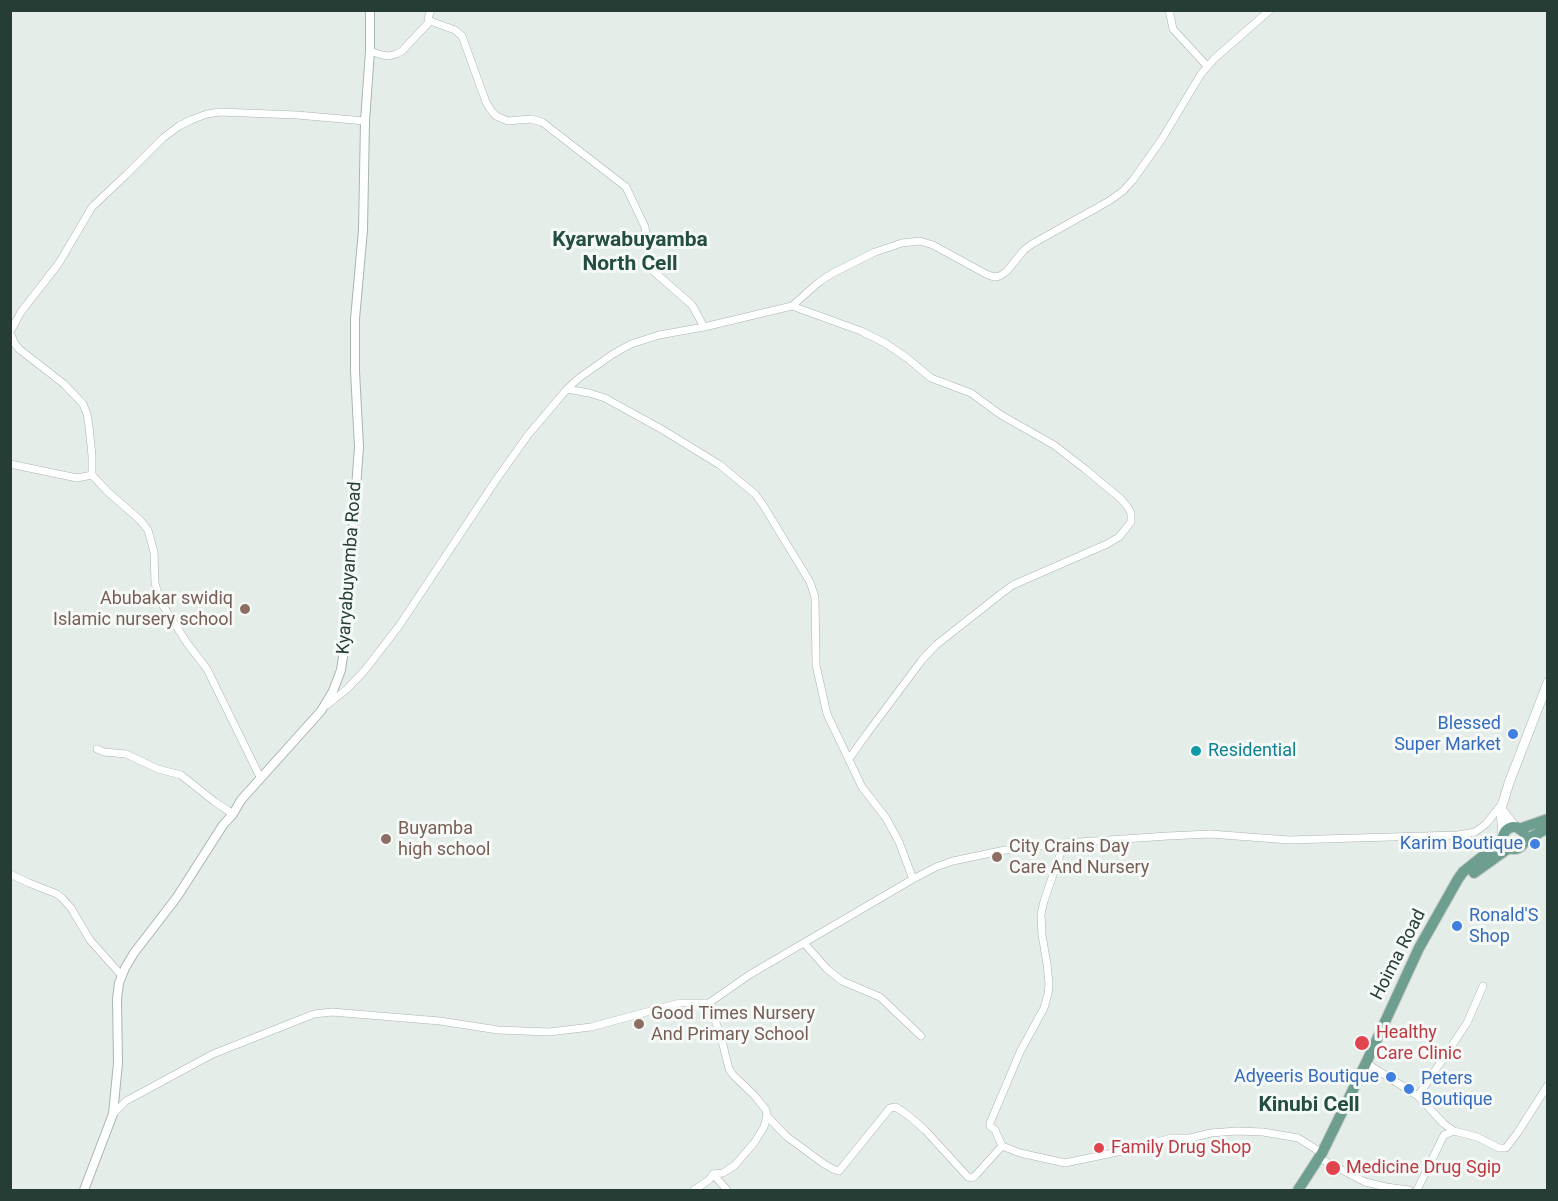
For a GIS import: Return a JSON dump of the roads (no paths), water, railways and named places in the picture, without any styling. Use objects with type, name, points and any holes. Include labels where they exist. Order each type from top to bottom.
[{"type":"main road","points":[[1505,841],[1503,805],[1509,783],[1548,682]]},
{"type":"main road","points":[[1503,805],[1518,829],[1524,834],[1524,841]]},
{"type":"main road","points":[[1505,841],[1507,831],[1548,819]]},
{"type":"main road","points":[[1505,841],[1518,848],[1524,841],[1548,828]]},
{"type":"main road","name":"Hoima Road","points":[[1298,1191],[1320,1156],[1366,1063],[1414,956],[1450,895],[1505,841]]},
{"type":"street","points":[[430,21],[428,18],[431,10]]},
{"type":"street","points":[[1169,10],[1173,29],[1207,66]]},
{"type":"street","points":[[321,711],[365,670],[399,626],[496,480],[546,412],[567,389],[613,354],[631,344],[659,335],[792,306],[833,273],[875,252],[902,243],[920,241],[933,244],[986,274],[994,277],[1000,276],[1032,244],[1109,201],[1123,190],[1133,180],[1162,139],[1207,66],[1270,10]]},
{"type":"street","name":"Kyaryabuyamba Road","points":[[84,1191],[112,1114],[118,1063],[117,999],[122,976],[134,953],[177,897],[241,800],[321,711],[342,670],[359,447],[355,319],[363,230],[365,121],[370,51],[368,11]]},
{"type":"street","points":[[370,51],[382,55],[396,54],[410,44],[430,21]]},
{"type":"street","points":[[430,21],[455,30],[462,36],[486,102],[496,116],[508,121],[538,120],[626,186],[645,227],[652,270],[692,305],[704,327]]},
{"type":"street","points":[[260,777],[207,669],[160,601],[155,584],[152,546],[148,530],[92,475],[90,426],[83,404],[64,384],[19,349],[10,332],[21,312],[59,263],[92,207],[163,138],[179,126],[207,114],[220,112],[365,121]]},
{"type":"street","points":[[792,306],[861,331],[885,343],[931,378],[971,393],[1001,415],[1054,445],[1121,499],[1131,513],[1131,522],[1119,537],[1013,585],[936,645],[922,660],[849,759]]},
{"type":"street","points":[[567,389],[605,398],[663,430],[720,465],[755,494],[810,582],[815,597],[816,665],[827,714],[862,788],[886,818],[899,842],[913,879]]},
{"type":"street","points":[[10,464],[77,478],[92,475]]},
{"type":"street","points":[[96,749],[126,754],[158,769],[181,774],[233,814]]},
{"type":"street","points":[[112,1114],[126,1101],[213,1054],[314,1014],[332,1012],[440,1021],[498,1030],[549,1032],[591,1028],[680,1004],[709,1003],[749,975],[913,879],[953,861],[1005,850],[1065,843],[1210,834],[1289,840],[1458,835],[1475,832],[1486,824],[1503,805]]},
{"type":"street","points":[[1065,843],[1041,914],[1048,994],[1044,1008],[1020,1052],[990,1123],[1002,1146],[1020,1153],[1065,1163],[1127,1150],[1144,1149],[1172,1138],[1190,1138],[1211,1133],[1263,1132],[1298,1138],[1320,1156],[1365,1182],[1409,1191]]},
{"type":"street","points":[[10,874],[62,898],[71,908],[90,940],[122,976]]},
{"type":"street","points":[[804,943],[827,969],[842,981],[880,997],[921,1036]]},
{"type":"street","points":[[1418,1096],[1473,1013],[1483,986]]},
{"type":"street","points":[[709,1003],[722,1037],[729,1070],[754,1095],[766,1110],[767,1116],[764,1127],[754,1143],[735,1165],[723,1173],[713,1174]]},
{"type":"street","points":[[1366,1063],[1418,1096],[1444,1124],[1454,1131],[1477,1137],[1499,1148],[1506,1148],[1548,1085]]},
{"type":"street","points":[[767,1116],[796,1143],[824,1164],[839,1171],[890,1108],[896,1107],[925,1130],[968,1177],[975,1176],[1002,1146]]},
{"type":"street","points":[[1417,1191],[1444,1135],[1454,1131]]},
{"type":"street","points":[[694,1191],[709,1180],[713,1174]]},
{"type":"street","points":[[713,1174],[727,1191]]},
{"type":"place","name":"Abubakar swidiq Islamic nursery school","points":[[245,609]]},
{"type":"place","name":"Blessed Super Market","points":[[1513,734]]},
{"type":"place","name":"Residential","points":[[1196,751]]},
{"type":"place","name":"Buyamba high school","points":[[386,839]]},
{"type":"place","name":"Karim Boutique","points":[[1535,844]]},
{"type":"place","name":"City Crains Day Care And Nursery","points":[[997,857]]},
{"type":"place","name":"Ronald'S Shop","points":[[1457,926]]},
{"type":"place","name":"Good Times Nursery And Primary School","points":[[639,1024]]},
{"type":"place","name":"Healthy Care Clinic","points":[[1362,1043]]},
{"type":"place","name":"Adyeeris Boutique","points":[[1391,1077]]},
{"type":"place","name":"Peters Boutique","points":[[1409,1089]]},
{"type":"place","name":"Family Drug Shop","points":[[1099,1148]]},
{"type":"place","name":"Medicine Drug Sgip","points":[[1333,1168]]},
{"type":"district","name":"Kyarwabuyamba North Cell","points":[[630,253]]},
{"type":"district","name":"Kinubi Cell","points":[[1309,1106]]}]
